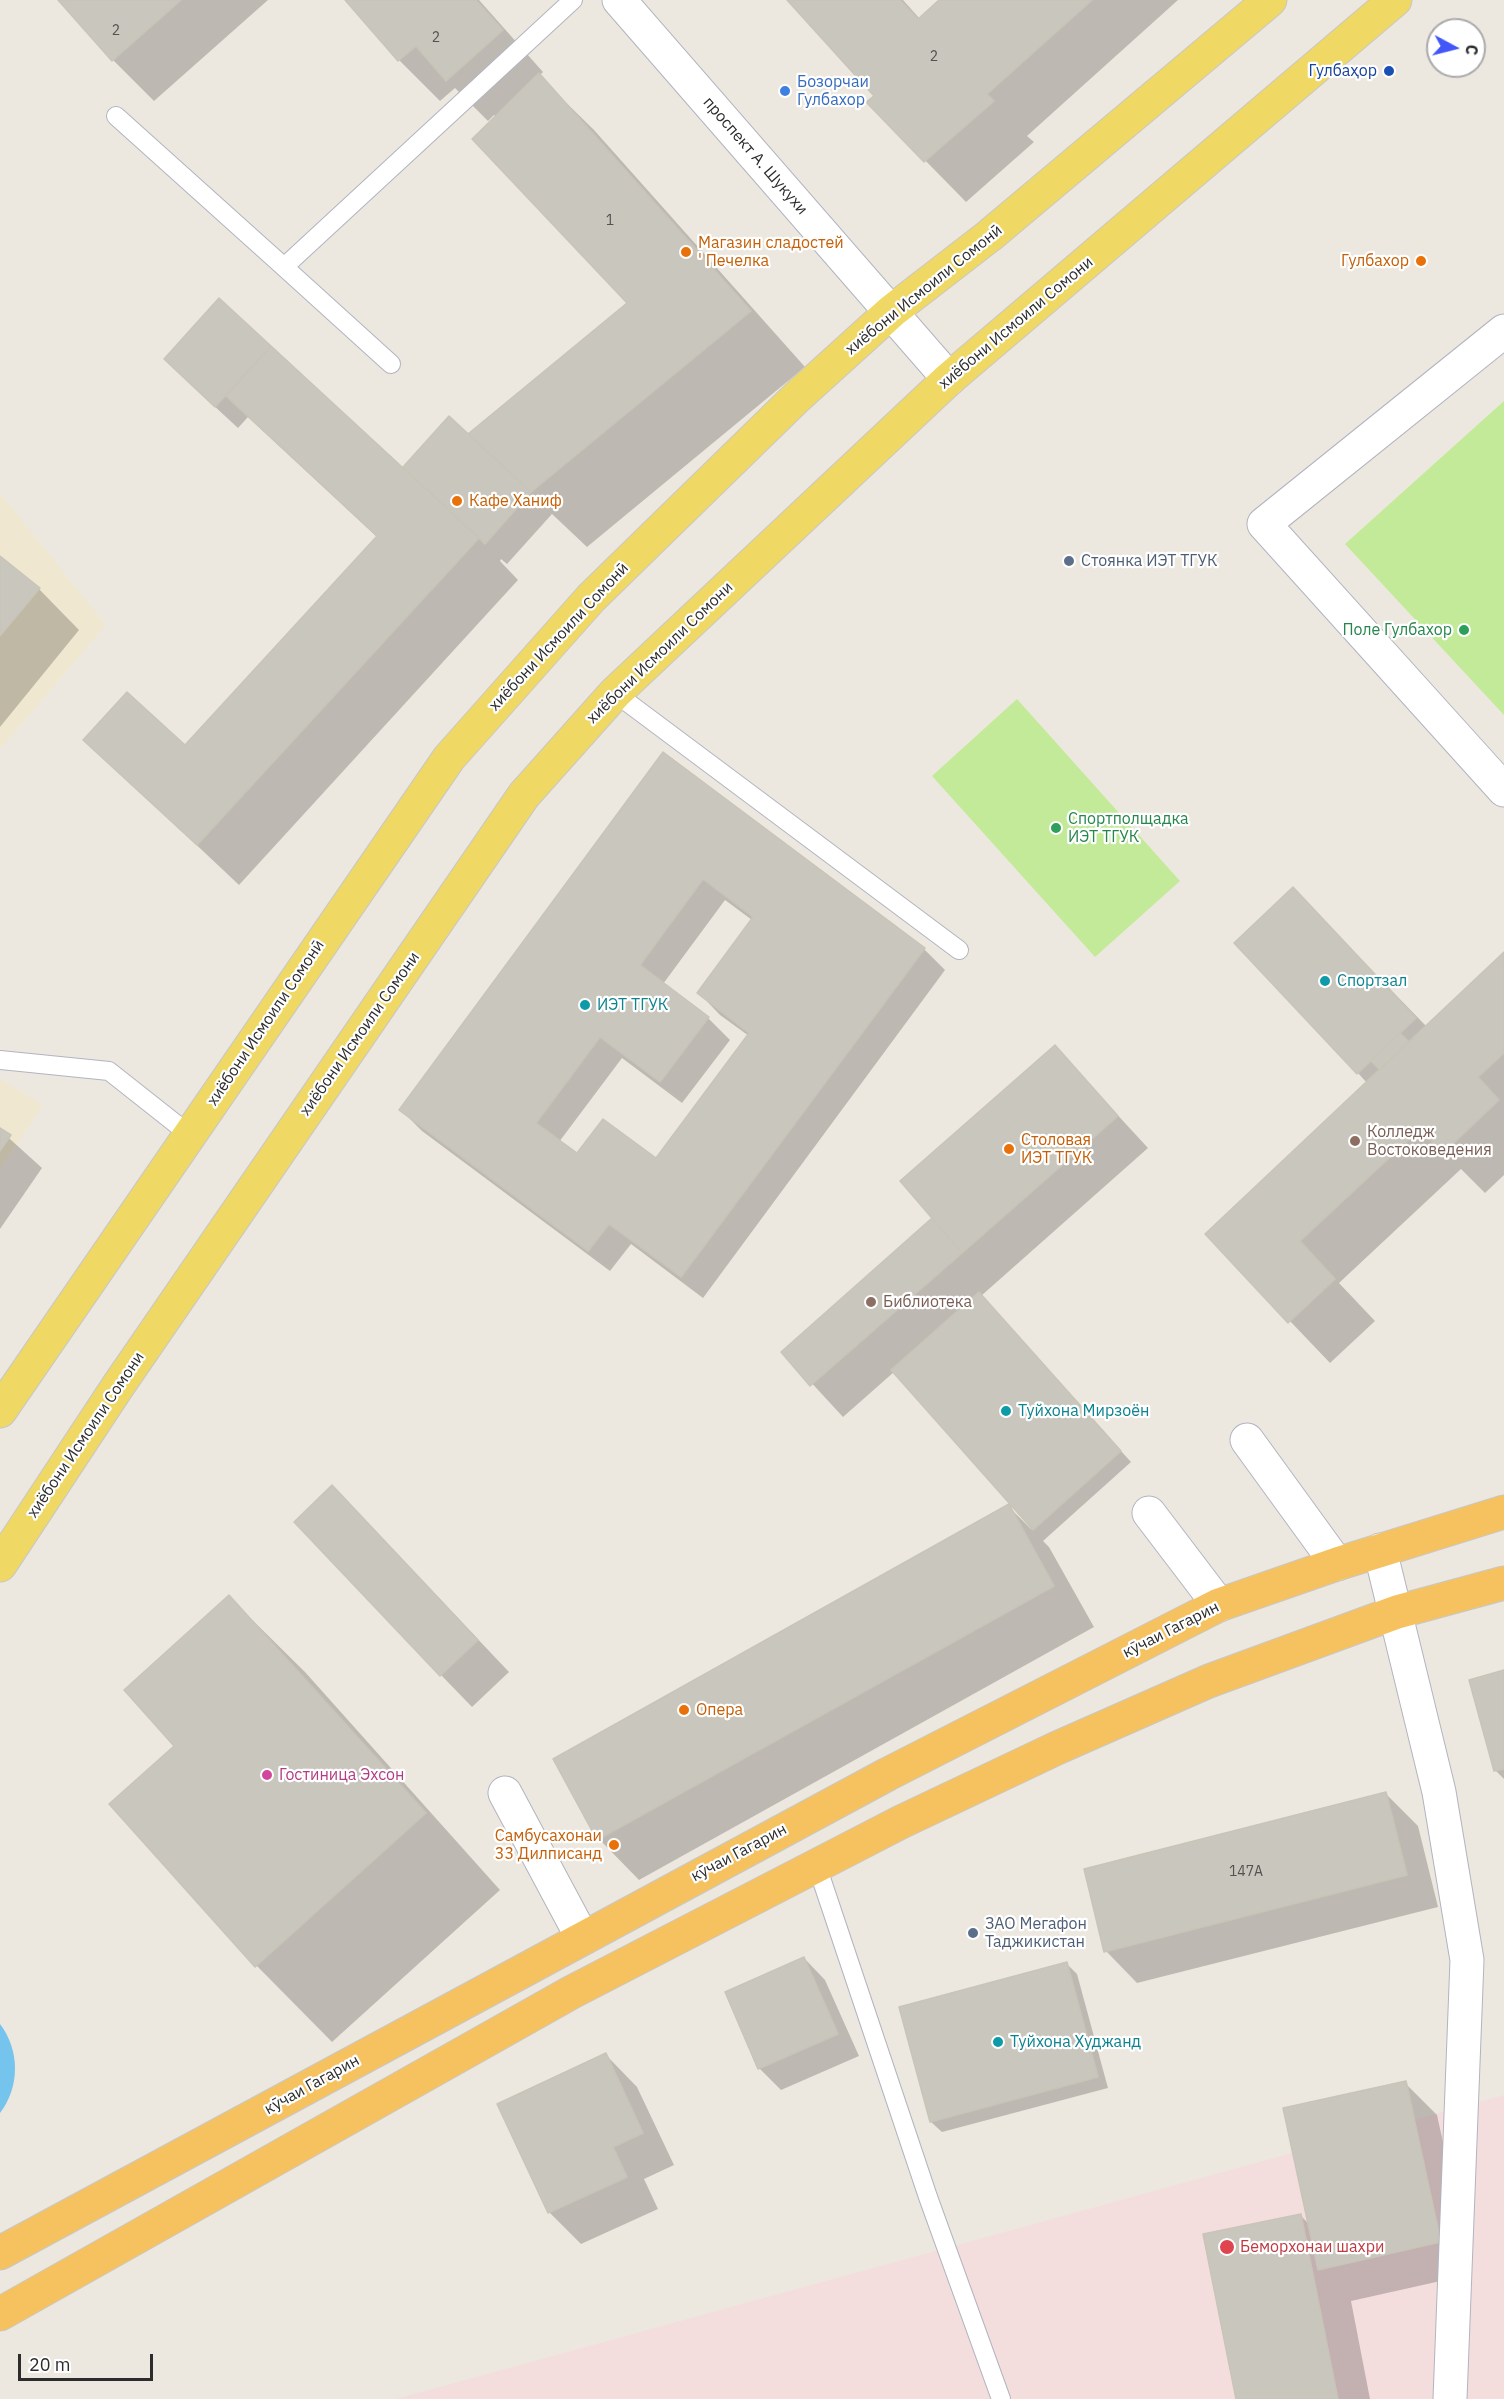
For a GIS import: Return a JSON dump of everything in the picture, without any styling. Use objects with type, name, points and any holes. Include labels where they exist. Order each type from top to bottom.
[{"type":"highway","name":"кӯчаи Гагарин","points":[[0,2253],[582,1937],[888,1774],[1219,1605],[1337,1564],[1504,1512]]},
{"type":"highway","points":[[0,2314],[572,1992],[817,1866],[1057,1748],[1187,1691],[1397,1612],[1504,1583]]},
{"type":"main road","name":"хиёбони Исмоили Сомонӣ","points":[[0,1411],[449,758],[591,598],[797,397],[892,311],[989,236],[1270,0]]},
{"type":"main road","name":"хиёбони Исмоили Сомони","points":[[0,1565],[118,1386],[524,795],[615,693],[949,379],[1395,0]]},
{"type":"street","name":"проспект А. Шукухи","points":[[619,0],[949,379]]},
{"type":"street","points":[[1504,331],[1264,524],[1504,790]]},
{"type":"street","points":[[1247,1440],[1337,1564]]},
{"type":"street","points":[[1149,1513],[1219,1605]]},
{"type":"street","points":[[1380,1550],[1397,1612],[1439,1792],[1467,1960],[1450,2399]]},
{"type":"street","points":[[506,1792],[582,1937]]},
{"type":"lane","points":[[284,267],[573,0]]},
{"type":"lane","points":[[116,116],[391,364]]},
{"type":"lane","points":[[615,693],[959,950]]},
{"type":"lane","points":[[0,1060],[109,1071],[190,1135]]},
{"type":"lane","points":[[817,1866],[928,2198],[1001,2399]]},
{"type":"shaded area","points":[[0,493],[106,625],[0,749]]},
{"type":"shaded area","points":[[0,1079],[43,1105],[0,1169]]},
{"type":"shaded area","name":"Беморхонаи шахри","points":[[1504,2095],[1504,2399],[396,2399]]},
{"type":"green space","name":"Поле Гулбахор","points":[[1504,401],[1504,715],[1345,544]]},
{"type":"green space","name":"Спортполщадка ИЭТ ТГУК","points":[[1017,699],[1180,881],[1095,957],[932,776]]},
{"type":"water","points":[[0,2024],[11,2045],[15,2068],[11,2092],[0,2113]]},
{"type":"building","points":[[58,0],[181,0],[112,61]]},
{"type":"building","points":[[345,0],[476,0],[503,30],[446,81],[416,46],[398,61]]},
{"type":"building","points":[[787,0],[900,0],[918,19],[939,0],[1092,0],[987,94],[994,101],[924,162],[866,102],[874,96]]},
{"type":"building","points":[[539,73],[751,311],[531,492],[468,434],[627,303],[472,139]]},
{"type":"building","points":[[219,298],[271,346],[215,407],[164,359]]},
{"type":"building","points":[[271,346],[479,538],[197,845],[83,740],[127,692],[185,745],[377,536],[226,396]]},
{"type":"building","points":[[449,416],[531,492],[485,544],[403,467]]},
{"type":"building","points":[[0,556],[40,588],[0,636]]},
{"type":"building","name":"ИЭТ ТГУК","points":[[663,752],[925,948],[681,1277],[609,1224],[588,1251],[399,1110]],"holes":[[[703,879],[753,917],[697,993],[749,1033],[656,1158],[603,1119],[577,1153],[536,1123],[600,1037],[660,1082],[709,1017],[640,965]]]},
{"type":"building","name":"Спортзал","points":[[1293,887],[1416,1018],[1357,1074],[1234,943]]},
{"type":"building","name":"Колледж Востоковедения","points":[[1504,952],[1504,1053],[1478,1077],[1499,1100],[1443,1153],[1420,1129],[1300,1241],[1335,1279],[1288,1323],[1205,1234]]},
{"type":"building","points":[[1400,1033],[1409,1042],[1380,1070],[1371,1061]]},
{"type":"building","name":"Столовая ИЭТ ТГУК","points":[[1055,1045],[1118,1116],[962,1253],[900,1181]]},
{"type":"building","points":[[0,1128],[11,1135],[0,1151]]},
{"type":"building","name":"Библиотека","points":[[932,1218],[962,1253],[810,1386],[781,1352]]},
{"type":"building","name":"Туйхона Мирзоён","points":[[979,1292],[1121,1451],[1033,1530],[891,1370]]},
{"type":"building","points":[[332,1485],[478,1640],[440,1676],[294,1522]]},
{"type":"building","points":[[1009,1504],[1054,1586],[597,1840],[553,1759]]},
{"type":"building","name":"Гостиница Эхсон","points":[[229,1595],[426,1813],[255,1967],[109,1804],[174,1746],[124,1690]]},
{"type":"building","points":[[1504,1670],[1504,1769],[1494,1771],[1469,1680]]},
{"type":"building","points":[[1386,1792],[1407,1875],[1104,1952],[1084,1869]]},
{"type":"building","points":[[804,1957],[838,2034],[758,2069],[725,1992]]},
{"type":"building","name":"Туйхона Худжанд","points":[[1067,1962],[1098,2077],[930,2122],[899,2007]]},
{"type":"building","points":[[606,2053],[643,2133],[613,2147],[627,2177],[548,2213],[497,2104]]},
{"type":"building","points":[[1406,2081],[1441,2242],[1318,2270],[1283,2108]]},
{"type":"building","points":[[1301,2214],[1338,2399],[1236,2399],[1203,2234]]},
{"type":"place","name":"Гулбаҳор","points":[[1389,71]]},
{"type":"place","name":"Бозорчаи Гулбахор","points":[[785,91]]},
{"type":"place","name":"Магазин сладостей ' Печелка","points":[[686,252]]},
{"type":"place","name":"Гулбахор","points":[[1421,261]]},
{"type":"place","name":"Кафе Ханиф","points":[[457,501]]},
{"type":"place","name":"Стоянка ИЭТ ТГУК","points":[[1069,561]]},
{"type":"place","name":"Поле Гулбахор","points":[[1464,630]]},
{"type":"place","name":"Спортполщадка ИЭТ ТГУК","points":[[1056,828]]},
{"type":"place","name":"Спортзал","points":[[1325,981]]},
{"type":"place","name":"ИЭТ ТГУК","points":[[585,1005]]},
{"type":"place","name":"Колледж Востоковедения","points":[[1355,1141]]},
{"type":"place","name":"Столовая ИЭТ ТГУК","points":[[1009,1149]]},
{"type":"place","name":"Библиотека","points":[[871,1302]]},
{"type":"place","name":"Туйхона Мирзоён","points":[[1006,1411]]},
{"type":"place","name":"Опера","points":[[684,1710]]},
{"type":"place","name":"Гостиница Эхсон","points":[[267,1775]]},
{"type":"place","name":"Самбусахонаи 33 Дилписанд","points":[[614,1845]]},
{"type":"place","name":"ЗАО Мегафон Таджикистан","points":[[973,1933]]},
{"type":"place","name":"Туйхона Худжанд","points":[[998,2042]]},
{"type":"place","name":"Беморхонаи шахри","points":[[1227,2247]]}]
